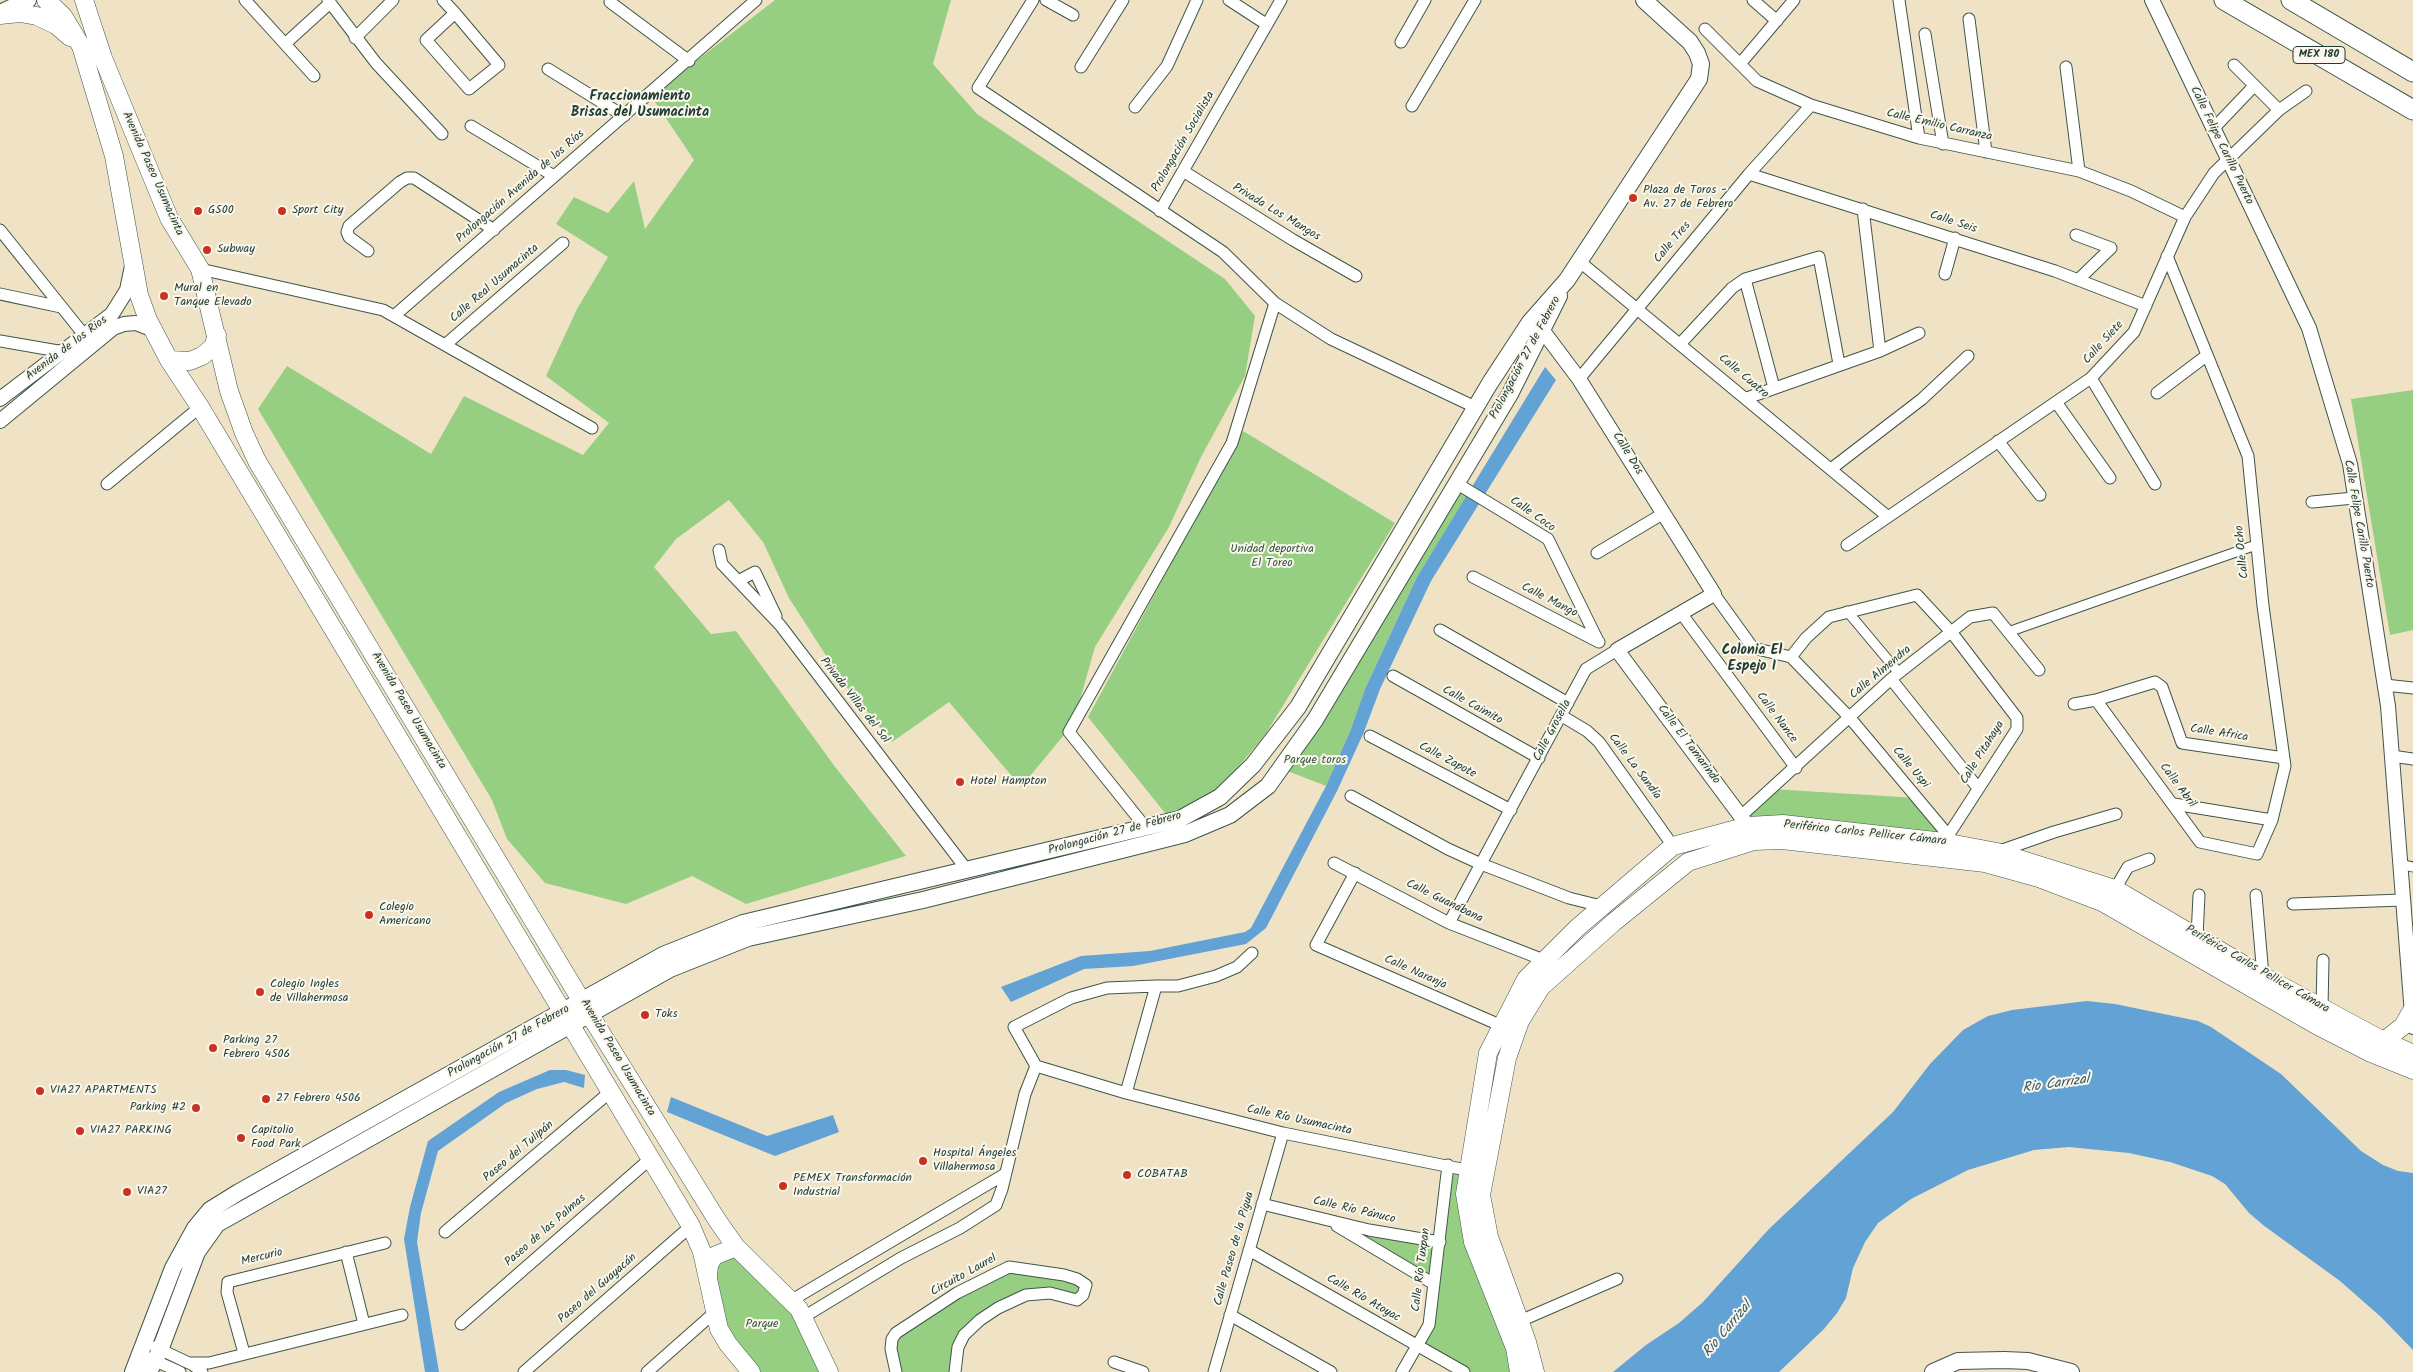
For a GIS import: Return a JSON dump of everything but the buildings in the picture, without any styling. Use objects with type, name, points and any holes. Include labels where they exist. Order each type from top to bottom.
[{"type":"highway","name":"MEX 180","points":[[2224,0],[2413,110]]},
{"type":"highway","name":"MEX 180","points":[[2291,0],[2413,72]]},
{"type":"main road","points":[[0,14],[28,0]]},
{"type":"main road","name":"Avenida Paseo Usumacinta","points":[[46,0],[59,12],[72,29],[84,56],[114,156],[139,296],[169,360],[200,407],[568,1019],[690,1226],[700,1245],[715,1312],[723,1337],[751,1372]]},
{"type":"main road","name":"Avenida Paseo Usumacinta","points":[[84,0],[103,58],[169,218],[200,269],[229,391],[244,434],[257,461],[586,1008],[717,1220],[736,1247],[792,1300],[828,1372]]},
{"type":"main road","name":"Prolongación 27 de Febrero","points":[[133,1372],[150,1356],[173,1268],[195,1228],[210,1210],[239,1192],[568,1019],[663,955],[743,923],[1180,819],[1220,797],[1264,750],[1298,707],[1475,407],[1537,326],[1682,108],[1699,79],[1701,64],[1698,53],[1690,42],[1648,2]]},
{"type":"main road","points":[[0,14],[28,14],[48,21],[65,32],[84,56]]},
{"type":"main road","points":[[114,156],[120,142],[128,140],[136,142],[139,146]]},
{"type":"main road","name":"Prolongación 27 de Febrero","points":[[586,1008],[670,969],[748,938],[913,902],[1131,848],[1185,834],[1230,815],[1268,786],[1316,720],[1510,394],[1537,326]]},
{"type":"main road","points":[[169,360],[190,361],[202,356],[213,347],[217,335]]},
{"type":"main road","name":"Periférico Carlos Pellicer Cámara","points":[[1535,1372],[1520,1321],[1489,1237],[1476,1172],[1488,1053],[1526,979],[1601,906],[1673,846],[1747,828],[1783,824],[1946,839],[1997,852],[2115,889],[2263,976],[2384,1041],[2413,1054]]},
{"type":"main road","name":"Periférico Carlos Pellicer Cámara","points":[[1519,1372],[1515,1348],[1473,1242],[1465,1194],[1476,1172],[1507,1058],[1520,1021],[1541,987],[1614,922],[1688,862],[1747,828],[1782,840],[1985,863],[2039,878],[2102,902],[2318,1026],[2371,1053],[2413,1070]]},
{"type":"main road","points":[[2384,1041],[2412,1019]]},
{"type":"main road","points":[[708,1276],[709,1265],[714,1256],[736,1247]]},
{"type":"main road","points":[[1933,1372],[1961,1367],[2029,1367],[2071,1372]]},
{"type":"street","points":[[444,0],[455,13],[499,65],[469,90],[426,40],[455,13]]},
{"type":"street","name":"Prolongación Avenida de los Ríos","points":[[394,316],[756,0]]},
{"type":"street","name":"Prolongación Socialista","points":[[1032,0],[978,88],[1160,211],[1281,0]]},
{"type":"street","points":[[1046,0],[1072,15]]},
{"type":"street","points":[[1081,67],[1124,0]]},
{"type":"street","points":[[1135,107],[1167,66],[1197,0]]},
{"type":"street","points":[[1229,0],[1266,24]]},
{"type":"street","points":[[1401,42],[1425,0]]},
{"type":"street","points":[[1412,106],[1475,0]]},
{"type":"street","points":[[1753,0],[1777,21]]},
{"type":"street","points":[[1740,64],[1794,0]]},
{"type":"street","points":[[1898,0],[1919,138]]},
{"type":"street","name":"Calle Felipe Carillo Puerto","points":[[2152,0],[2309,328],[2350,464],[2385,684],[2406,865],[2402,900],[2409,926],[2412,1019]]},
{"type":"street","points":[[251,2],[314,76]]},
{"type":"street","points":[[286,43],[329,2],[356,38],[442,134]]},
{"type":"street","points":[[356,38],[388,2]]},
{"type":"street","points":[[610,2],[689,60]]},
{"type":"street","points":[[1969,19],[1986,152]]},
{"type":"street","name":"Calle Emilio Carranza","points":[[1705,28],[1756,81],[1811,104],[1919,138],[2079,171],[2132,191],[2184,217]]},
{"type":"street","points":[[1925,34],[1943,144]]},
{"type":"street","points":[[2234,65],[2279,110]]},
{"type":"street","points":[[548,68],[624,116]]},
{"type":"street","points":[[2066,68],[2079,171]]},
{"type":"street","points":[[2213,129],[2254,86]]},
{"type":"street","name":"Calle Siete","points":[[1847,545],[2091,378],[2131,337],[2184,217],[2214,173],[2279,110],[2306,91]]},
{"type":"street","name":"Calle Tres","points":[[1579,379],[1811,104]]},
{"type":"street","points":[[471,126],[554,176]]},
{"type":"street","name":"Privada Los Mangos","points":[[1183,171],[1356,276]]},
{"type":"street","name":"Calle Seis","points":[[1750,174],[1955,238],[2078,280],[2146,306]]},
{"type":"street","points":[[368,251],[349,237],[347,232],[349,226],[407,178],[414,178],[494,230]]},
{"type":"street","points":[[1864,209],[1880,351]]},
{"type":"street","points":[[1160,211],[1223,252],[1276,303],[1331,339],[1475,407]]},
{"type":"street","points":[[0,230],[85,336]]},
{"type":"street","points":[[2076,235],[2111,248],[2078,280]]},
{"type":"street","points":[[1945,274],[1955,238]]},
{"type":"street","name":"Calle Real Usumacinta","points":[[445,345],[563,243]]},
{"type":"street","name":"Calle Ocho","points":[[2167,256],[2248,456],[2256,545],[2285,766],[2272,820],[2257,854]]},
{"type":"street","points":[[1681,343],[1732,288],[1746,280],[1819,257],[1839,364]]},
{"type":"street","name":"Calle Cuatro","points":[[1580,260],[1887,516]]},
{"type":"street","name":"Avenida de los Rios","points":[[0,400],[85,336],[118,306],[127,290],[132,263]]},
{"type":"street","points":[[200,269],[383,310],[592,428]]},
{"type":"street","points":[[1746,280],[1774,388]]},
{"type":"street","points":[[0,294],[61,307]]},
{"type":"street","points":[[1146,828],[1069,732],[1232,443],[1276,303]]},
{"type":"street","name":"Avenida de los Rios","points":[[0,421],[113,328],[136,323],[154,330]]},
{"type":"street","name":"Calle Dos","points":[[1537,326],[1579,379],[1714,594]]},
{"type":"street","points":[[1747,398],[1880,351],[1919,333]]},
{"type":"street","points":[[0,341],[64,352]]},
{"type":"street","points":[[1831,469],[1922,399],[1968,356]]},
{"type":"street","points":[[2157,393],[2206,356]]},
{"type":"street","points":[[2091,378],[2154,484]]},
{"type":"street","points":[[2056,402],[2110,478]]},
{"type":"street","points":[[107,484],[200,407]]},
{"type":"street","points":[[1998,441],[2040,495]]},
{"type":"street","name":"Calle Coco","points":[[1456,483],[1548,539],[1598,642]]},
{"type":"street","points":[[2312,502],[2354,498]]},
{"type":"street","points":[[1597,553],[1664,513]]},
{"type":"street","points":[[2008,632],[2256,545]]},
{"type":"street","name":"Privada Villas del Sol","points":[[719,550],[722,564],[780,625],[967,870]]},
{"type":"street","points":[[738,582],[754,572],[780,625]]},
{"type":"street","name":"Calle Mango","points":[[1472,577],[1598,642],[1613,653]]},
{"type":"street","points":[[1714,594],[1753,648],[1792,657],[1806,638],[1829,617],[1848,611],[1978,788]]},
{"type":"street","name":"Calle Grosella","points":[[1449,923],[1586,669],[1714,594]]},
{"type":"street","name":"Calle Pitahaya","points":[[1848,611],[1917,595],[1952,633],[2017,718],[2017,729],[1946,839]]},
{"type":"street","name":"Calle Nance","points":[[1680,613],[1796,768]]},
{"type":"street","name":"Calle Almendra","points":[[1747,828],[1796,768],[1895,676],[1970,617],[1993,613],[2039,670]]},
{"type":"street","points":[[1440,630],[1568,703]]},
{"type":"street","name":"Calle El Tamarindo","points":[[1613,653],[1747,828]]},
{"type":"street","name":"Calle Uspi","points":[[1792,657],[1850,718],[1946,839]]},
{"type":"street","name":"Calle Caimito","points":[[1393,676],[1539,758]]},
{"type":"street","name":"Calle Africa","points":[[2096,700],[2155,682],[2159,683],[2182,742],[2284,758]]},
{"type":"street","points":[[2385,684],[2413,688]]},
{"type":"street","points":[[2074,704],[2096,700]]},
{"type":"street","name":"Calle Abril","points":[[2096,700],[2200,842],[2257,854]]},
{"type":"street","name":"Calle La Sandía","points":[[1562,716],[1587,731],[1599,742],[1673,846]]},
{"type":"street","name":"Calle Zapote","points":[[1370,736],[1510,810]]},
{"type":"street","points":[[2392,756],[2413,759]]},
{"type":"street","points":[[1350,796],[1448,849],[1481,864],[1569,898],[1601,906]]},
{"type":"street","points":[[2174,804],[2272,820]]},
{"type":"street","points":[[1997,852],[2054,832],[2116,814]]},
{"type":"street","points":[[2115,889],[2128,867],[2150,859]]},
{"type":"street","name":"Calle Guanábana","points":[[1334,863],[1449,923],[1544,960]]},
{"type":"street","name":"Calle Naranja","points":[[1355,873],[1316,945],[1502,1026]]},
{"type":"street","points":[[2197,937],[2199,895]]},
{"type":"street","points":[[2256,895],[2263,976]]},
{"type":"street","points":[[2293,904],[2402,900]]},
{"type":"street","points":[[802,1318],[913,1251],[960,1228],[996,1205],[1002,1190],[1025,1094],[1036,1066],[1014,1027],[1071,998],[1107,988],[1178,986],[1216,976],[1237,967],[1252,953]]},
{"type":"street","points":[[2322,1008],[2323,960]]},
{"type":"street","points":[[1126,1093],[1156,986]]},
{"type":"street","name":"Calle Río Usumacinta","points":[[1036,1066],[1126,1093],[1283,1133],[1476,1172]]},
{"type":"street","name":"Paseo del Tulipán","points":[[445,1232],[610,1092]]},
{"type":"street","name":"Calle Paseo de la Pigua","points":[[1214,1372],[1283,1133]]},
{"type":"street","name":"Paseo de las Palmas","points":[[461,1324],[650,1159]]},
{"type":"street","name":"Calle Río Tuxpan","points":[[1402,1372],[1429,1325],[1448,1165]]},
{"type":"street","points":[[792,1300],[1005,1174]]},
{"type":"street","name":"Calle Río Pánuco","points":[[1262,1204],[1369,1230],[1440,1242]]},
{"type":"street","points":[[1325,1218],[1434,1284]]},
{"type":"street","name":"Paseo del Guayacán","points":[[524,1372],[690,1226]]},
{"type":"street","name":"Mercurio","points":[[244,1354],[227,1292],[228,1282],[385,1243]]},
{"type":"street","name":"Calle Río Atoyac","points":[[1248,1250],[1464,1372]]},
{"type":"street","points":[[346,1252],[364,1324]]},
{"type":"street","name":"Circuito Laurel","points":[[896,1372],[891,1349],[892,1339],[896,1333],[957,1293],[1009,1267],[1064,1275],[1077,1279],[1086,1285],[1083,1295],[1077,1300],[1050,1293],[1026,1295],[992,1312],[964,1335],[958,1347],[955,1372]]},
{"type":"street","points":[[1520,1321],[1617,1279]]},
{"type":"street","points":[[647,1372],[715,1312]]},
{"type":"street","points":[[150,1356],[189,1363],[203,1369],[244,1354],[402,1315]]},
{"type":"street","points":[[1230,1315],[1331,1372]]},
{"type":"street","points":[[150,1356],[180,1372]]},
{"type":"street","points":[[1114,1362],[1143,1372]]},
{"type":"green space","points":[[775,0],[951,0],[933,64],[977,114],[1225,279],[1255,316],[1245,376],[1201,457],[1169,527],[1095,647],[1073,724],[1021,787],[949,702],[892,742],[845,685],[789,598],[763,542],[729,500],[676,539],[654,567],[711,634],[736,631],[836,768],[906,856],[746,904],[692,876],[626,904],[545,883],[507,839],[492,800],[258,409],[287,366],[431,454],[464,396],[583,455],[609,423],[546,376],[577,309],[608,257],[556,224],[574,197],[608,213],[634,181],[645,229],[694,160],[651,96]]},
{"type":"green space","points":[[2413,390],[2413,630],[2390,635],[2351,399]]},
{"type":"green space","name":"Unidad deportiva El Toreo","points":[[1243,431],[1395,523],[1265,735],[1218,791],[1169,818],[1088,717]]},
{"type":"green space","name":"Parque toros","points":[[1456,483],[1470,491],[1417,577],[1365,689],[1351,729],[1326,786],[1285,770]]},
{"type":"green space","points":[[1772,789],[1917,798],[1948,835],[1741,816]]},
{"type":"green space","points":[[1448,1165],[1468,1169],[1519,1372],[1464,1372],[1417,1345],[1429,1325],[1434,1284],[1325,1218],[1439,1242]]},
{"type":"green space","name":"Parque","points":[[736,1247],[792,1300],[829,1372],[751,1372],[728,1344],[709,1270]]},
{"type":"green space","points":[[1009,1267],[1078,1279],[1083,1295],[1026,1295],[964,1335],[955,1372],[896,1372],[892,1339]]},
{"type":"water","points":[[1545,367],[1556,380],[1431,581],[1380,689],[1364,732],[1337,791],[1266,928],[1246,944],[1133,966],[1084,969],[1011,1002],[1001,987],[1081,956],[1150,951],[1245,932],[1251,928],[1326,786],[1351,729],[1365,689],[1417,577]]},
{"type":"water","name":"Rio Carrizal","points":[[2087,1001],[2115,1004],[2198,1021],[2211,1027],[2281,1074],[2361,1151],[2383,1165],[2398,1171],[2413,1173],[2413,1350],[2381,1317],[2340,1281],[2263,1225],[2249,1213],[2225,1184],[2212,1176],[2170,1162],[2129,1153],[2069,1147],[2034,1150],[1968,1170],[1911,1199],[1878,1223],[1865,1242],[1853,1268],[1846,1298],[1837,1313],[1824,1329],[1779,1372],[1613,1372],[1646,1345],[1679,1323],[1703,1302],[1769,1229],[1893,1112],[1930,1064],[1963,1030],[1988,1016],[2012,1010]]},
{"type":"water","points":[[550,1070],[566,1070],[585,1075],[584,1088],[564,1082],[537,1089],[506,1103],[438,1151],[421,1213],[417,1242],[439,1372],[425,1372],[404,1239],[410,1207],[428,1141],[499,1092]]},
{"type":"water","points":[[671,1097],[767,1136],[833,1115],[839,1132],[775,1156],[667,1112]]},
{"type":"place","name":"Plaza de Toros - Av. 27 de Febrero","points":[[1633,198]]},
{"type":"place","name":"G500","points":[[198,211]]},
{"type":"place","name":"Sport City","points":[[282,211]]},
{"type":"place","name":"Subway","points":[[207,250]]},
{"type":"place","name":"Mural en Tanque Elevado","points":[[164,296]]},
{"type":"place","name":"Hotel Hampton","points":[[960,782]]},
{"type":"place","name":"Colegio Americano","points":[[369,915]]},
{"type":"place","name":"Colegio Ingles de Villahermosa","points":[[260,992]]},
{"type":"place","name":"Toks","points":[[645,1015]]},
{"type":"place","name":"Parking 27 Febrero 4506","points":[[213,1048]]},
{"type":"place","name":"VIA27 APARTMENTS","points":[[40,1091]]},
{"type":"place","name":"27 Febrero 4506","points":[[266,1099]]},
{"type":"place","name":"Parking #2","points":[[196,1108]]},
{"type":"place","name":"VIA27 PARKING","points":[[80,1131]]},
{"type":"place","name":"Capitolio Food Park","points":[[241,1138]]},
{"type":"place","name":"Hospital Ángeles Villahermosa","points":[[923,1161]]},
{"type":"place","name":"COBATAB","points":[[1127,1175]]},
{"type":"place","name":"PEMEX Transformación Industrial","points":[[783,1186]]},
{"type":"place","name":"VIA27","points":[[127,1192]]},
{"type":"district","name":"Fraccionamiento Brisas del Usumacinta","points":[[640,106]]},
{"type":"district","name":"Colonia El Espejo I","points":[[1752,660]]}]
